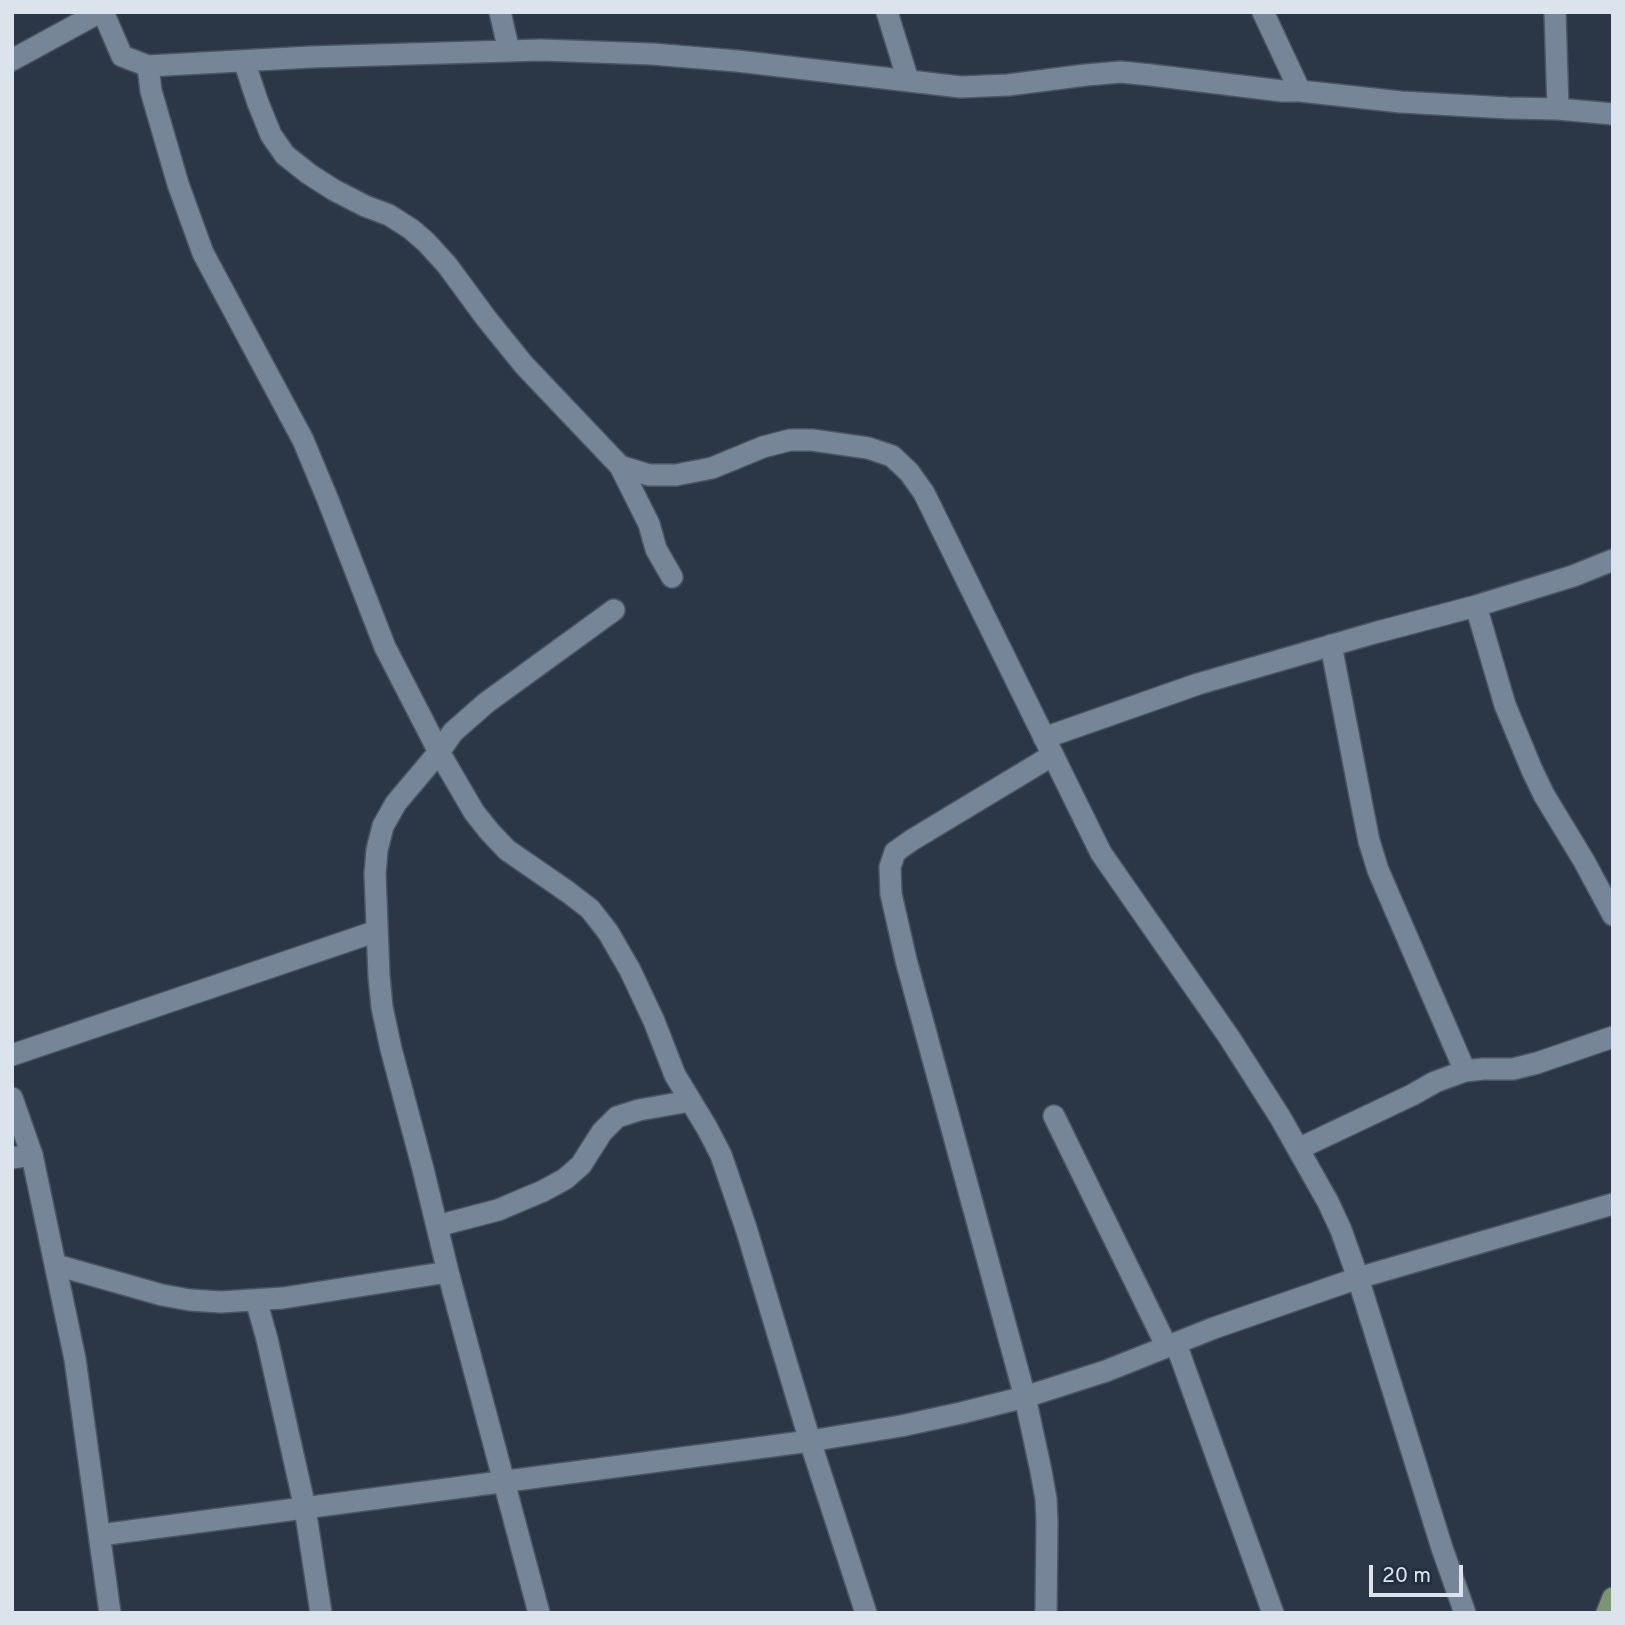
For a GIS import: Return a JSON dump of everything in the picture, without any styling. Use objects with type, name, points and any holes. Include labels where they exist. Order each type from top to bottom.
[{"type":"main road","points":[[1607,1613],[1613,1598]]},
{"type":"street","points":[[12,60],[102,12],[122,56],[148,66],[541,50],[652,54],[737,61],[961,87],[1008,86],[1121,72],[1401,102],[1613,114]]},
{"type":"street","points":[[500,12],[509,51]]},
{"type":"street","points":[[887,12],[908,80]]},
{"type":"street","points":[[1263,12],[1300,91]]},
{"type":"street","points":[[1555,12],[1558,109]]},
{"type":"street","points":[[244,61],[271,135],[285,155],[334,190],[389,215],[426,242],[524,365],[620,467],[649,524],[656,549],[672,577]]},
{"type":"street","points":[[148,66],[151,91],[178,184],[203,253],[303,440],[385,647],[439,752],[474,812],[489,831],[507,849],[590,909],[608,932],[654,1020],[675,1075],[721,1155],[866,1613]]},
{"type":"street","points":[[620,467],[649,475],[676,475],[712,468],[763,447],[790,440],[812,440],[868,448],[892,456],[909,472],[924,494],[1101,853],[1229,1037],[1280,1117],[1328,1202],[1358,1278],[1442,1548],[1465,1613]]},
{"type":"street","points":[[1046,1613],[1046,1499],[1025,1397],[906,960],[891,894],[890,867],[895,852],[1048,747],[1198,684],[1476,606],[1573,576],[1613,560]]},
{"type":"street","points":[[1476,606],[1505,705],[1528,761],[1544,795],[1613,915]]},
{"type":"street","points":[[539,1613],[391,1049],[382,1007],[375,874],[377,849],[383,826],[396,803],[453,732],[486,703],[614,610]]},
{"type":"street","points":[[1331,645],[1369,841],[1378,870],[1465,1072]]},
{"type":"street","points":[[12,1055],[377,931]]},
{"type":"street","points":[[1298,1149],[1435,1082],[1465,1072],[1513,1069],[1564,1055],[1613,1037]]},
{"type":"street","points":[[12,1098],[22,1157],[56,1265],[77,1371],[110,1613]]},
{"type":"street","points":[[437,1226],[498,1210],[543,1191],[565,1178],[581,1165],[602,1132],[617,1117],[639,1110],[690,1101]]},
{"type":"street","points":[[1054,1116],[1172,1346],[1273,1613]]},
{"type":"street","points":[[100,1535],[810,1441],[961,1413],[1025,1397],[1106,1371],[1214,1328],[1358,1278],[1613,1204]]},
{"type":"street","points":[[56,1265],[162,1295],[221,1302],[283,1297],[448,1272]]},
{"type":"street","points":[[256,1300],[305,1508],[321,1613]]}]
